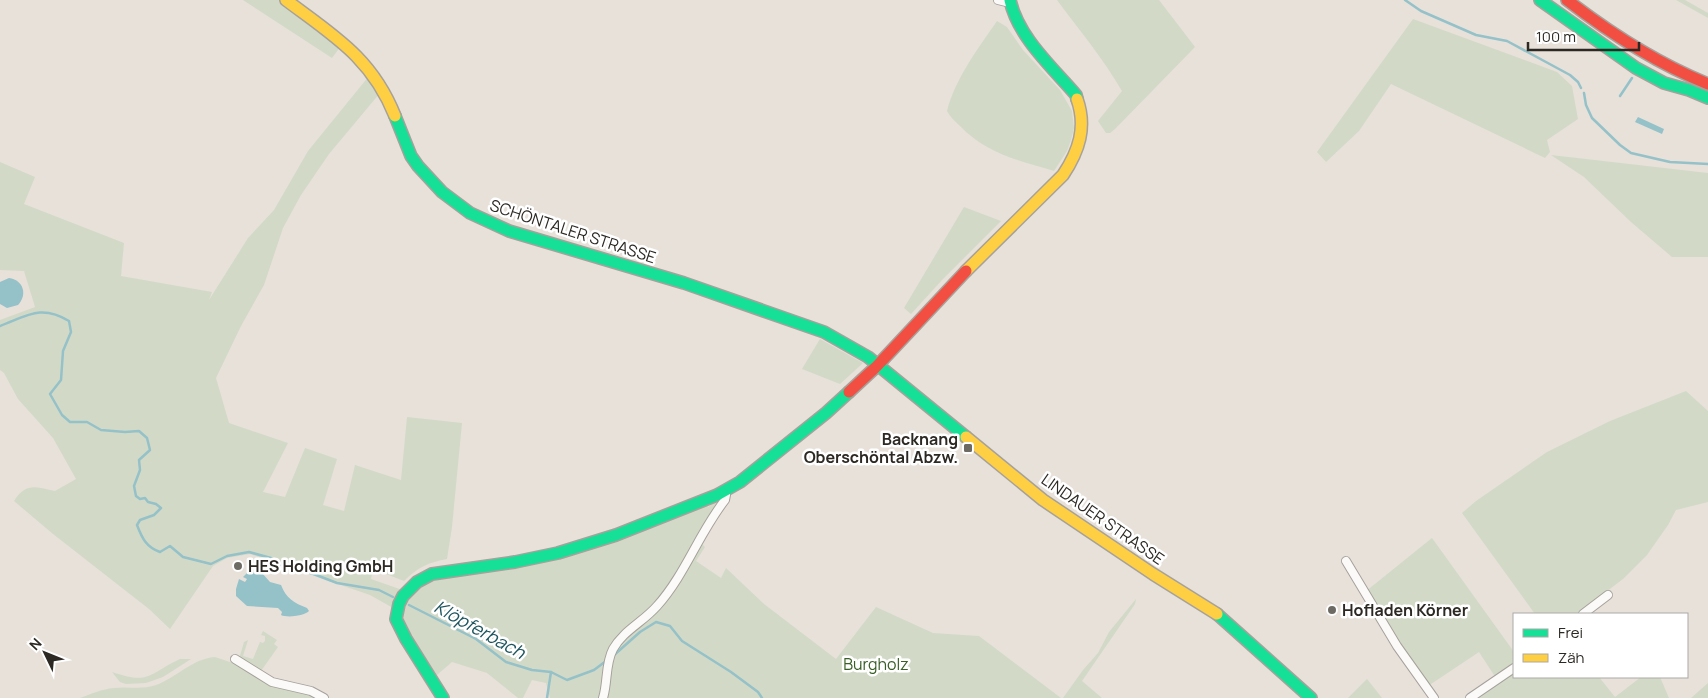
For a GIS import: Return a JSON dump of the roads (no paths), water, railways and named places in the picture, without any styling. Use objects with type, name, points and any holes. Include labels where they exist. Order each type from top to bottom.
[{"type":"street","name":"SCHÖNTALER STRASSE","points":[[286,0],[351,50],[378,80],[414,161],[427,179],[455,204],[503,229],[661,275],[824,332],[868,357],[877,366]]},
{"type":"street","points":[[443,698],[406,639],[396,619],[403,596],[417,582],[432,574],[515,562],[616,535],[724,492],[752,473],[826,412],[877,366],[963,274],[1063,175],[1074,160],[1080,146],[1083,114],[1076,94],[1024,32],[1016,19],[1010,2],[998,0]]},
{"type":"street","points":[[1540,0],[1561,17],[1636,68],[1664,83],[1708,98]]},
{"type":"street","points":[[1567,0],[1649,57],[1672,70],[1708,84]]},
{"type":"street","points":[[1649,57],[1688,90]]},
{"type":"street","name":"LINDAUER STRASSE","points":[[877,366],[1043,500],[1214,612],[1311,698]]},
{"type":"street","points":[[603,698],[608,678],[607,668],[610,656],[620,639],[656,607],[671,586],[699,538],[725,500],[726,495],[724,492]]},
{"type":"street","points":[[1346,561],[1397,646],[1434,698]]},
{"type":"street","points":[[1584,613],[1608,595]]},
{"type":"street","points":[[235,660],[272,682],[311,691],[324,698]]},
{"type":"street","points":[[1470,698],[1513,669]]},
{"type":"water","points":[[1638,117],[1664,129],[1662,134],[1635,122]]},
{"type":"water","points":[[9,278],[14,279],[21,285],[23,296],[18,305],[7,308],[0,304],[0,282]]},
{"type":"water","points":[[248,572],[262,573],[270,582],[281,585],[291,600],[307,608],[309,611],[300,615],[287,616],[281,615],[282,612],[278,608],[247,606],[236,596],[236,589],[239,579],[245,582],[247,579],[243,577]]},
{"type":"waterway","points":[[1405,0],[1421,11],[1476,35],[1507,41],[1570,75],[1578,82],[1581,88]]},
{"type":"waterway","points":[[1620,96],[1632,78]]},
{"type":"waterway","points":[[1584,93],[1586,105],[1592,118],[1631,153],[1670,162],[1708,164]]},
{"type":"waterway","name":"Klöpferbach","points":[[0,326],[34,313],[42,312],[50,313],[69,321],[71,332],[63,351],[61,380],[50,394],[62,415],[70,422],[87,422],[101,430],[139,431],[147,438],[150,450],[139,460],[140,470],[134,486],[136,496],[140,499],[145,498],[148,502],[156,504],[161,508],[154,515],[140,520],[137,525],[143,538],[151,548],[160,552],[170,546],[183,557],[211,564],[227,556],[249,552],[271,558],[284,566],[298,568],[337,583],[379,590],[393,597]]},
{"type":"waterway","name":"Klöpferbach","points":[[409,605],[476,639],[506,662],[532,670],[551,672],[567,680],[594,670],[606,661]]},
{"type":"waterway","name":"Klöpferbach","points":[[613,656],[640,632],[656,622],[670,626],[682,641],[731,672],[758,692],[762,698]]},
{"type":"waterway","points":[[547,698],[551,672]]},
{"type":"place","name":"Backnang Oberschöntal Abzw.","points":[[968,448]]},
{"type":"place","name":"HES Holding GmbH","points":[[238,566]]},
{"type":"place","name":"Hofladen Körner","points":[[1332,610]]},
{"type":"park label","name":"Burgholz","points":[[876,664]]}]
